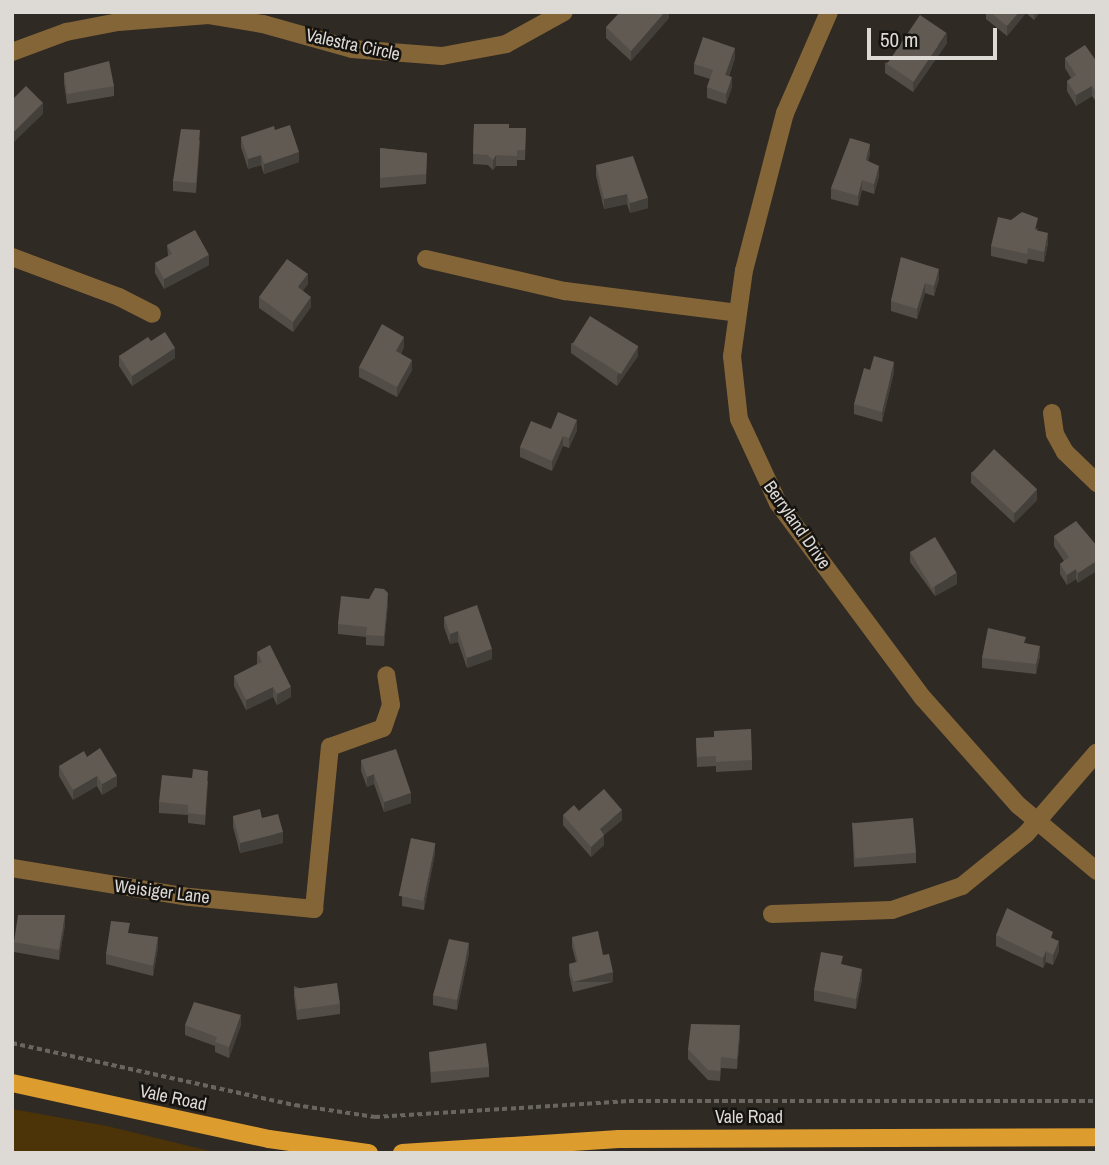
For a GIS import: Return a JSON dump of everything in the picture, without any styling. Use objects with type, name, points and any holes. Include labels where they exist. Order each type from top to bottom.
[{"type":"main road","name":"Vale Road","points":[[12,1083],[269,1139],[369,1153]]},
{"type":"main road","name":"Vale Road","points":[[402,1153],[561,1147],[966,1145],[1097,1137]]},
{"type":"street","name":"Valestra Circle","points":[[12,52],[66,32],[118,22],[209,15],[377,53],[442,56],[506,44],[564,12]]},
{"type":"street","name":"Berryland Drive","points":[[829,12],[790,100],[773,153],[738,313],[732,356],[736,404],[762,476],[923,698],[962,746],[1037,822],[1097,871]]},
{"type":"street","points":[[12,257],[119,297],[152,314]]},
{"type":"street","points":[[426,259],[565,291],[738,313]]},
{"type":"street","points":[[1052,413],[1055,434],[1065,452],[1097,483]]},
{"type":"street","name":"Weisiger Lane","points":[[12,868],[177,895],[314,909],[330,747],[383,728],[391,705],[386,675]]},
{"type":"street","points":[[772,914],[892,910],[936,899],[987,870],[1037,822],[1097,752]]},
{"type":"path","points":[[12,1043],[295,1105],[375,1117],[629,1101],[1097,1101]]},
{"type":"shaded area","points":[[12,1109],[107,1126],[218,1153],[12,1153]]},
{"type":"building","points":[[620,12],[665,12],[631,51],[606,27]]},
{"type":"building","points":[[990,12],[1019,12],[1007,26]]},
{"type":"building","points":[[920,15],[947,33],[914,82],[887,64]]},
{"type":"building","points":[[703,37],[735,48],[725,75],[732,77],[726,94],[707,87],[713,70],[694,64]]},
{"type":"building","points":[[1085,45],[1097,62],[1097,93],[1092,86],[1076,95],[1067,81],[1076,75],[1065,58]]},
{"type":"building","points":[[109,61],[114,86],[67,94],[64,73]]},
{"type":"building","points":[[26,86],[43,103],[12,134],[12,100]]},
{"type":"building","points":[[474,124],[509,124],[509,128],[526,128],[525,150],[517,150],[517,156],[496,155],[493,160],[488,155],[473,154]]},
{"type":"building","points":[[290,125],[299,152],[264,164],[261,155],[248,159],[241,137],[274,126],[275,130]]},
{"type":"building","points":[[181,129],[200,130],[196,183],[173,181]]},
{"type":"building","points":[[850,138],[870,144],[866,160],[879,166],[874,184],[862,180],[858,196],[831,188]]},
{"type":"building","points":[[380,148],[427,153],[426,174],[380,178]]},
{"type":"building","points":[[633,156],[648,198],[630,203],[627,194],[604,199],[596,165]]},
{"type":"building","points":[[1022,212],[1038,218],[1035,230],[1048,233],[1044,252],[1028,248],[1027,254],[991,246],[998,217],[1011,220]]},
{"type":"building","points":[[195,230],[209,255],[164,279],[155,263],[172,254],[167,245]]},
{"type":"building","points":[[901,257],[939,269],[934,286],[925,283],[917,309],[891,301]]},
{"type":"building","points":[[287,259],[308,274],[298,287],[311,297],[293,322],[259,297]]},
{"type":"building","points":[[590,316],[638,346],[621,374],[573,344]]},
{"type":"building","points":[[382,324],[404,337],[396,351],[412,360],[397,387],[359,367]]},
{"type":"building","points":[[165,332],[175,348],[132,376],[119,356],[148,337],[151,341]]},
{"type":"building","points":[[874,356],[894,362],[882,412],[854,404],[864,368],[870,370]]},
{"type":"building","points":[[558,412],[577,420],[569,438],[563,436],[552,461],[520,447],[531,421],[551,429]]},
{"type":"building","points":[[994,449],[1037,489],[1015,513],[971,473]]},
{"type":"building","points":[[1076,521],[1097,546],[1097,561],[1078,573],[1076,569],[1067,575],[1060,564],[1069,557],[1054,536]]},
{"type":"building","points":[[935,537],[957,573],[932,588],[910,552]]},
{"type":"building","points":[[375,588],[384,589],[388,593],[384,636],[366,635],[367,627],[338,624],[341,596],[369,599]]},
{"type":"building","points":[[477,605],[492,649],[467,658],[458,631],[450,634],[444,617]]},
{"type":"building","points":[[988,628],[1026,637],[1024,643],[1040,646],[1036,664],[982,658]]},
{"type":"building","points":[[270,645],[291,687],[277,694],[273,687],[246,700],[234,676],[262,662],[257,652]]},
{"type":"building","points":[[751,729],[752,760],[716,762],[716,756],[697,757],[696,738],[714,737],[714,731]]},
{"type":"building","points":[[100,748],[117,776],[102,784],[97,776],[73,790],[59,766],[84,751],[87,757]]},
{"type":"building","points":[[396,749],[411,793],[384,802],[374,774],[367,777],[361,760]]},
{"type":"building","points":[[193,769],[208,771],[205,815],[188,813],[188,805],[159,802],[162,775],[192,778]]},
{"type":"building","points":[[604,789],[622,810],[600,829],[604,835],[591,847],[563,815],[574,805],[579,811]]},
{"type":"building","points":[[260,809],[262,818],[278,814],[283,832],[240,843],[233,816]]},
{"type":"building","points":[[913,818],[916,853],[855,858],[852,823]]},
{"type":"building","points":[[411,838],[435,843],[423,901],[399,896]]},
{"type":"building","points":[[1007,908],[1053,932],[1051,938],[1059,941],[1053,955],[1046,951],[1043,958],[996,935]]},
{"type":"building","points":[[18,915],[65,915],[59,950],[14,942]]},
{"type":"building","points":[[111,921],[130,923],[128,933],[158,937],[153,966],[106,954]]},
{"type":"building","points":[[598,931],[603,955],[609,954],[613,972],[573,982],[569,964],[578,962],[572,937]]},
{"type":"building","points":[[449,939],[469,943],[457,1000],[433,995]]},
{"type":"building","points":[[821,952],[843,956],[841,964],[862,969],[856,999],[814,990]]},
{"type":"building","points":[[337,983],[340,1004],[297,1010],[294,989]]},
{"type":"building","points":[[194,1002],[241,1015],[229,1047],[215,1042],[217,1037],[185,1025]]},
{"type":"building","points":[[691,1024],[740,1025],[737,1059],[721,1057],[720,1071],[708,1070],[688,1049]]},
{"type":"building","points":[[486,1043],[489,1067],[431,1072],[429,1052]]}]
